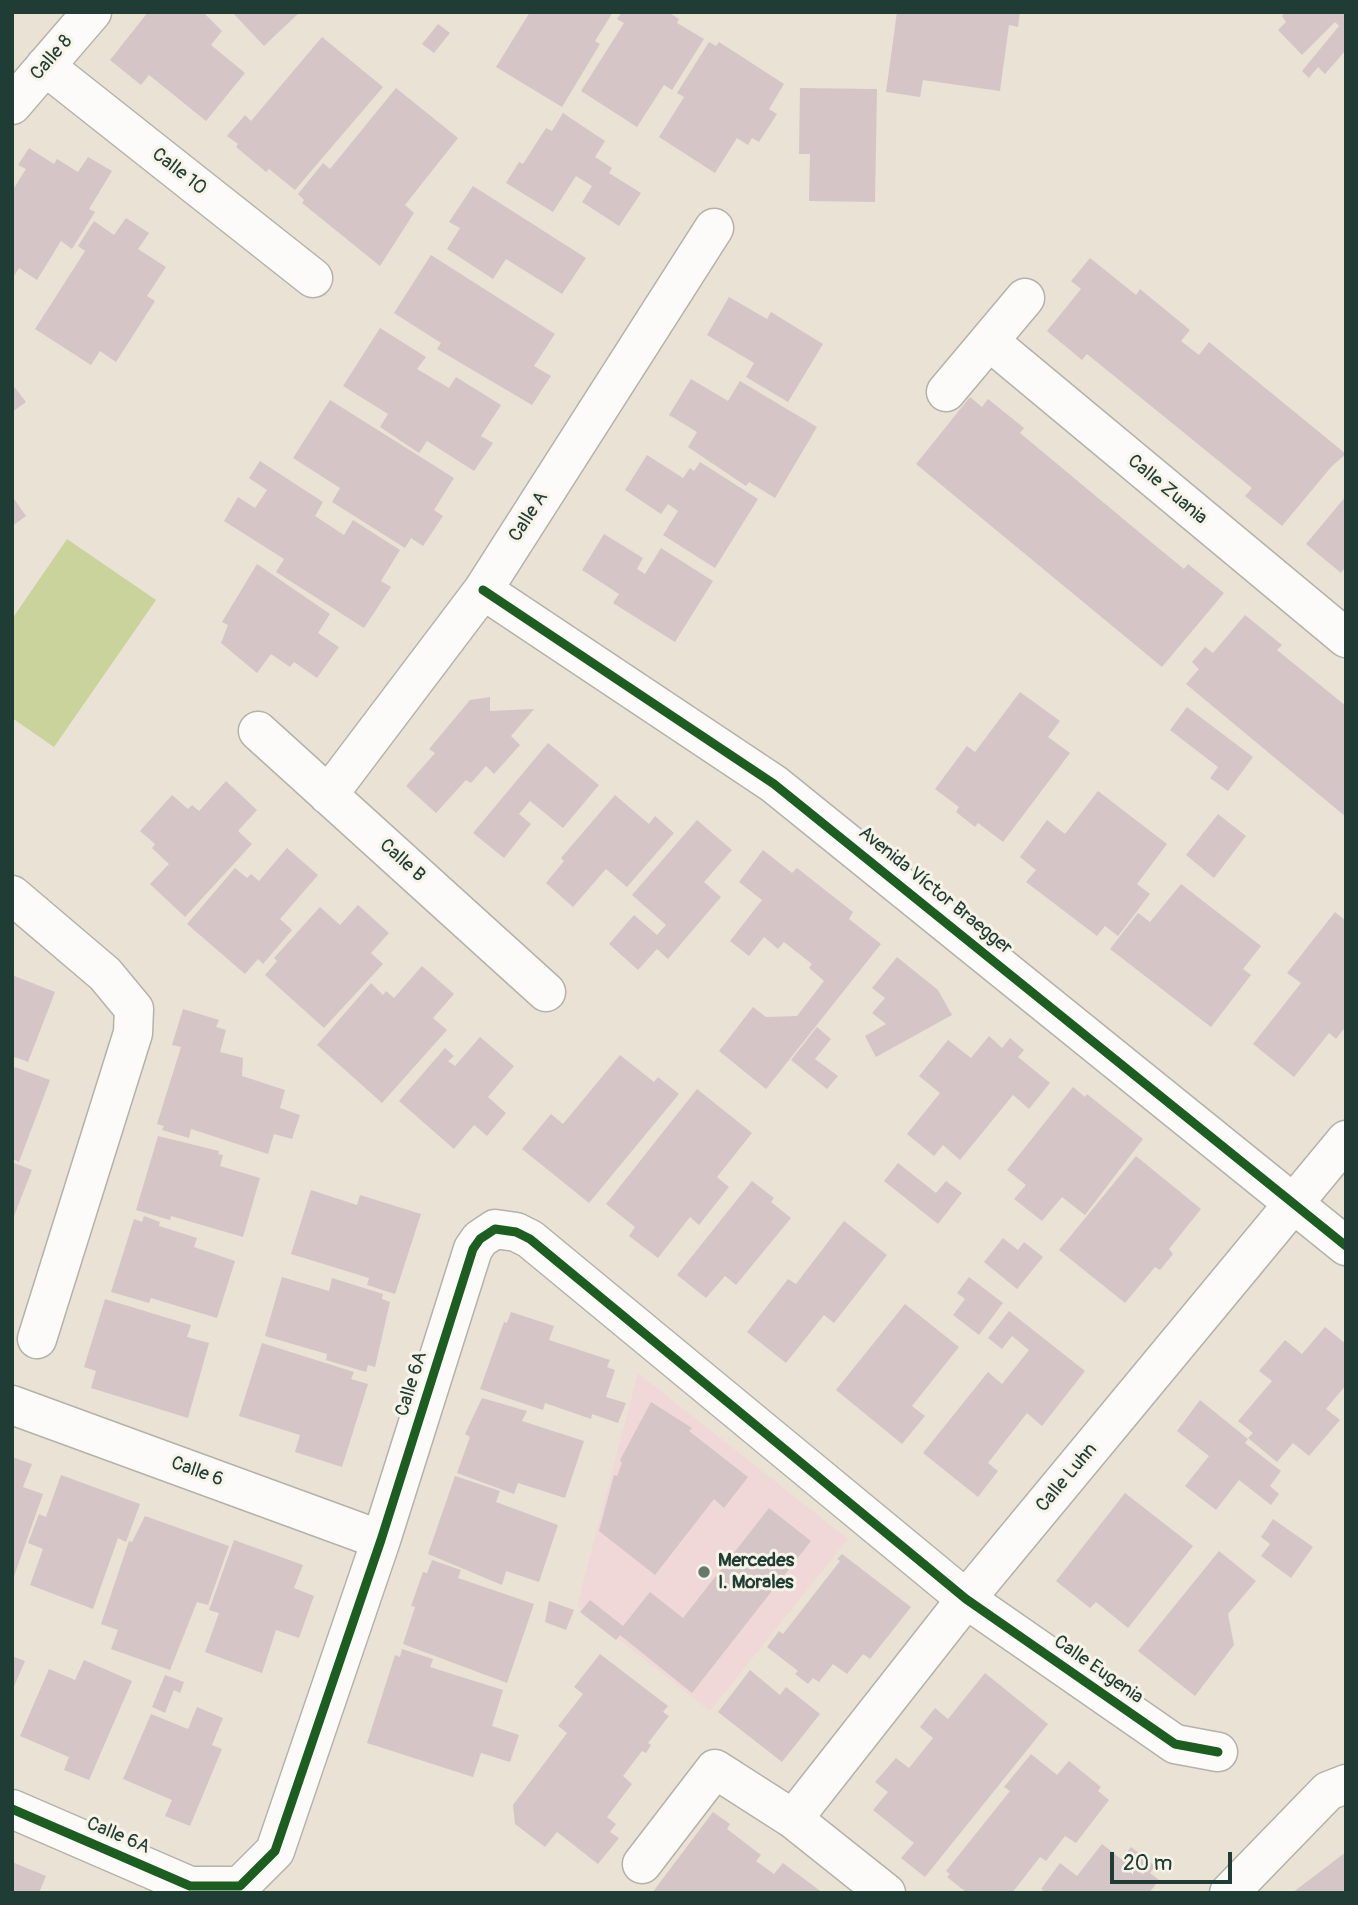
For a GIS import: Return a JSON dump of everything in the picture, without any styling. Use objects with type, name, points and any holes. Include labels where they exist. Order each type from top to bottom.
[{"type":"street","name":"Calle 8","points":[[12,105],[92,12]]},
{"type":"street","name":"Calle 10","points":[[45,66],[313,278]]},
{"type":"street","name":"Calle A","points":[[328,795],[483,590],[714,228]]},
{"type":"street","points":[[946,392],[1025,298]]},
{"type":"street","name":"Calle Zuania","points":[[989,341],[1346,638]]},
{"type":"street","name":"Avenida Víctor Braegger","points":[[483,590],[774,785],[1346,1245]]},
{"type":"street","name":"Calle B","points":[[258,731],[547,992]]},
{"type":"street","points":[[12,895],[105,974],[134,1009],[133,1033],[37,1339]]},
{"type":"street","name":"Calle Luhn","points":[[793,1819],[966,1599],[1346,1140]]},
{"type":"street","name":"Calle 6A","points":[[12,1809],[190,1886],[240,1886],[275,1851],[381,1540],[473,1249],[480,1239],[495,1229],[516,1232],[530,1239],[966,1599]]},
{"type":"street","name":"Calle 6","points":[[12,1405],[381,1540]]},
{"type":"street","name":"Calle Eugenia","points":[[966,1599],[1175,1744],[1218,1752]]},
{"type":"street","points":[[642,1864],[715,1769],[793,1819],[886,1893]]},
{"type":"street","points":[[1229,1893],[1328,1791],[1346,1784]]},
{"type":"shaded area","name":"Mercedes I. Morales","points":[[638,1373],[848,1539],[710,1711],[577,1606]]},
{"type":"green space","points":[[67,539],[156,600],[54,747],[12,718],[12,619]]},
{"type":"building","points":[[148,12],[203,12],[222,31],[211,45],[245,73],[206,121],[149,75],[141,85],[110,60]]},
{"type":"building","points":[[232,12],[300,12],[264,46]]},
{"type":"building","points":[[530,12],[613,12],[595,41],[600,44],[562,107],[496,67]]},
{"type":"building","points":[[622,12],[668,12],[679,19],[677,23],[704,39],[672,90],[664,85],[637,127],[581,91],[624,23],[617,19]]},
{"type":"building","points":[[897,12],[1020,12],[1018,27],[1009,25],[1000,91],[923,80],[920,97],[886,92]]},
{"type":"building","points":[[1285,12],[1342,12],[1346,17],[1346,50],[1325,74],[1318,67],[1309,78],[1302,71],[1339,26],[1335,22],[1302,55],[1278,30],[1286,22],[1282,16]]},
{"type":"building","points":[[438,24],[450,33],[434,53],[422,44]]},
{"type":"building","points":[[322,37],[383,87],[295,190],[269,169],[266,172],[227,136],[245,115],[251,121]]},
{"type":"building","points":[[709,42],[716,46],[719,42],[784,84],[769,109],[777,114],[759,142],[752,138],[748,145],[737,138],[715,173],[659,137],[684,97],[677,93]]},
{"type":"building","points":[[396,88],[458,138],[405,205],[414,213],[380,266],[302,203],[304,200],[298,194],[323,163],[330,169]]},
{"type":"building","points":[[800,88],[877,89],[875,202],[809,201],[810,154],[799,154]]},
{"type":"building","points":[[563,113],[605,141],[595,157],[612,168],[609,173],[641,193],[619,226],[582,202],[592,186],[576,176],[553,212],[506,183],[519,162],[523,164],[546,128],[552,131]]},
{"type":"building","points":[[29,148],[54,164],[57,159],[78,172],[88,157],[112,171],[89,209],[95,212],[72,249],[61,241],[37,280],[19,268],[12,279],[12,191],[26,169],[18,165]]},
{"type":"building","points":[[473,186],[586,258],[562,294],[506,259],[493,279],[447,249],[460,228],[449,222]]},
{"type":"building","points":[[126,218],[149,233],[138,249],[166,267],[147,296],[155,301],[116,362],[100,351],[91,365],[35,329],[85,251],[78,246],[94,221],[114,235]]},
{"type":"building","points":[[431,255],[555,334],[534,366],[551,376],[532,405],[437,349],[441,343],[394,313]]},
{"type":"building","points":[[1090,258],[1136,295],[1140,289],[1190,330],[1181,341],[1199,355],[1209,342],[1346,454],[1332,466],[1282,526],[1245,496],[1252,488],[1087,354],[1082,360],[1047,331],[1081,289],[1071,281]]},
{"type":"building","points":[[729,297],[767,319],[771,312],[823,344],[788,402],[746,377],[754,363],[707,335]]},
{"type":"building","points":[[380,328],[426,357],[417,369],[449,388],[456,377],[501,405],[481,436],[493,443],[474,471],[427,441],[419,453],[380,427],[388,414],[343,386]]},
{"type":"building","points":[[691,379],[728,401],[740,381],[817,427],[775,498],[749,482],[746,486],[688,447],[697,432],[669,415]]},
{"type":"building","points":[[12,384],[26,402],[12,412]]},
{"type":"building","points":[[970,397],[982,407],[988,399],[1024,428],[1020,433],[1151,542],[1184,569],[1188,564],[1224,593],[1162,667],[916,464]]},
{"type":"building","points":[[330,400],[454,478],[434,510],[443,516],[423,546],[411,538],[405,548],[332,502],[340,488],[293,458]]},
{"type":"building","points":[[647,455],[683,478],[690,468],[694,471],[700,462],[758,499],[715,568],[663,535],[678,511],[668,504],[661,514],[625,490]]},
{"type":"building","points":[[260,461],[323,502],[315,516],[344,535],[353,520],[400,550],[381,581],[391,587],[364,628],[276,572],[284,559],[224,521],[238,497],[255,508],[267,490],[249,478]]},
{"type":"building","points":[[12,496],[26,516],[12,526]]},
{"type":"building","points":[[1346,496],[1346,566],[1341,573],[1306,544]]},
{"type":"building","points":[[604,534],[643,558],[637,569],[645,574],[661,548],[713,581],[675,642],[613,603],[619,594],[582,570]]},
{"type":"building","points":[[257,564],[330,614],[318,633],[339,647],[317,678],[294,662],[290,667],[271,654],[257,673],[221,643],[228,625],[222,622]]},
{"type":"building","points":[[1245,615],[1282,645],[1277,650],[1346,706],[1346,817],[1186,684],[1199,669],[1192,662],[1205,647],[1213,653]]},
{"type":"building","points":[[1020,692],[1060,721],[1048,737],[1070,753],[1003,842],[978,823],[975,827],[956,812],[959,807],[935,789],[967,746],[975,752]]},
{"type":"building","points":[[490,697],[490,711],[534,709],[511,736],[520,745],[494,774],[486,766],[471,783],[466,780],[436,813],[406,786],[435,753],[429,749],[470,700]]},
{"type":"building","points":[[1187,707],[1253,757],[1228,791],[1210,778],[1218,767],[1170,730]]},
{"type":"building","points":[[548,743],[599,785],[563,828],[530,801],[519,814],[531,824],[504,858],[473,833]]},
{"type":"building","points":[[226,781],[257,810],[238,831],[252,844],[185,917],[150,884],[169,864],[152,848],[155,844],[140,831],[172,795],[188,809],[192,805],[199,811]]},
{"type":"building","points":[[1098,791],[1167,844],[1137,884],[1150,894],[1118,936],[1105,926],[1097,936],[1026,882],[1036,870],[1020,857],[1047,820],[1065,834]]},
{"type":"building","points":[[615,795],[649,824],[655,816],[674,833],[627,887],[606,869],[573,907],[546,883],[564,861],[561,858]]},
{"type":"building","points":[[1218,814],[1246,836],[1214,878],[1186,855]]},
{"type":"building","points":[[697,820],[732,850],[704,882],[721,897],[668,959],[657,949],[638,970],[609,944],[634,915],[657,935],[666,925],[632,895]]},
{"type":"building","points":[[287,848],[318,875],[280,919],[292,930],[263,964],[258,959],[245,974],[187,924],[235,868],[247,878],[251,874],[259,881]]},
{"type":"building","points":[[763,850],[792,873],[797,868],[853,912],[849,919],[881,944],[766,1089],[719,1051],[753,1007],[766,1017],[797,1016],[824,981],[809,968],[812,964],[784,942],[778,949],[764,937],[749,956],[730,941],[762,900],[739,882]]},
{"type":"building","points":[[1181,884],[1261,946],[1243,969],[1251,975],[1211,1027],[1110,949],[1138,913],[1150,922]]},
{"type":"building","points":[[358,905],[389,933],[371,953],[383,964],[324,1028],[265,975],[277,961],[274,958],[320,907],[340,925]]},
{"type":"building","points":[[1335,912],[1346,921],[1346,1026],[1336,1039],[1329,1033],[1294,1077],[1253,1044],[1301,983],[1287,973]]},
{"type":"building","points":[[897,957],[938,990],[952,1015],[876,1057],[865,1036],[886,1024],[872,1013],[885,998],[872,988]]},
{"type":"building","points":[[422,966],[454,994],[433,1018],[447,1030],[382,1103],[317,1045],[371,983],[383,995],[386,991],[394,998]]},
{"type":"building","points":[[12,975],[55,992],[28,1062],[15,1057],[12,1062]]},
{"type":"building","points":[[183,1009],[219,1020],[216,1027],[226,1030],[220,1052],[243,1058],[242,1076],[285,1090],[280,1108],[300,1115],[292,1139],[274,1134],[268,1154],[191,1129],[189,1138],[162,1130],[164,1126],[157,1124],[181,1047],[172,1045]]},
{"type":"building","points":[[817,1027],[831,1039],[815,1059],[838,1076],[827,1089],[791,1060]]},
{"type":"building","points":[[989,1036],[1002,1048],[1010,1038],[1024,1050],[1018,1057],[1050,1083],[1029,1109],[1013,1095],[960,1160],[943,1145],[934,1156],[907,1134],[940,1093],[919,1076],[948,1040],[971,1058]]},
{"type":"building","points":[[480,1037],[514,1066],[488,1097],[506,1113],[487,1136],[474,1125],[454,1149],[399,1101],[445,1048],[454,1056],[448,1061],[455,1066]]},
{"type":"building","points":[[620,1055],[654,1082],[658,1077],[679,1094],[589,1203],[522,1149],[551,1114],[563,1124]]},
{"type":"building","points":[[15,1067],[50,1080],[19,1162],[12,1159],[12,1073]]},
{"type":"building","points":[[1073,1087],[1085,1097],[1087,1094],[1143,1139],[1085,1215],[1062,1197],[1042,1221],[1014,1199],[1026,1185],[1007,1170]]},
{"type":"building","points":[[697,1089],[752,1133],[717,1177],[729,1187],[699,1225],[690,1217],[658,1258],[629,1236],[635,1227],[606,1204]]},
{"type":"building","points":[[158,1136],[219,1151],[218,1154],[223,1155],[220,1166],[260,1178],[243,1237],[171,1216],[170,1220],[136,1210]]},
{"type":"building","points":[[1136,1156],[1201,1209],[1169,1249],[1173,1254],[1160,1270],[1155,1267],[1125,1303],[1059,1250]]},
{"type":"building","points":[[12,1162],[32,1170],[12,1221]]},
{"type":"building","points":[[898,1163],[936,1193],[946,1181],[962,1193],[938,1224],[884,1181]]},
{"type":"building","points":[[752,1181],[774,1198],[771,1202],[791,1218],[736,1285],[725,1276],[706,1298],[677,1275]]},
{"type":"building","points":[[311,1190],[357,1205],[360,1195],[421,1214],[395,1294],[367,1285],[369,1278],[291,1254]]},
{"type":"building","points":[[144,1216],[160,1222],[159,1226],[197,1238],[194,1247],[235,1261],[217,1318],[151,1298],[149,1303],[111,1292],[134,1219],[142,1222]]},
{"type":"building","points":[[844,1221],[887,1255],[834,1323],[824,1315],[786,1363],[747,1332],[788,1279],[796,1284]]},
{"type":"building","points":[[1003,1238],[1018,1250],[1024,1242],[1043,1257],[1017,1289],[984,1262]]},
{"type":"building","points":[[282,1277],[329,1291],[332,1278],[383,1294],[382,1299],[390,1302],[375,1367],[368,1365],[366,1372],[326,1360],[327,1354],[265,1336]]},
{"type":"building","points":[[969,1277],[1003,1303],[979,1335],[953,1315],[965,1299],[957,1293]]},
{"type":"building","points":[[105,1299],[191,1325],[187,1337],[209,1343],[188,1418],[91,1388],[96,1371],[84,1367]]},
{"type":"building","points":[[905,1304],[959,1347],[912,1406],[925,1416],[902,1444],[836,1390]]},
{"type":"building","points":[[1009,1311],[1085,1371],[1042,1426],[1027,1413],[988,1463],[998,1471],[978,1497],[923,1453],[988,1372],[1002,1384],[1029,1350],[1012,1336],[1002,1349],[988,1338]]},
{"type":"building","points":[[511,1312],[554,1326],[549,1340],[610,1360],[607,1367],[615,1370],[606,1397],[626,1403],[618,1423],[592,1414],[591,1419],[545,1403],[543,1410],[480,1389],[504,1322],[507,1323]]},
{"type":"building","points":[[1325,1327],[1346,1344],[1346,1385],[1326,1409],[1340,1420],[1309,1456],[1293,1443],[1277,1462],[1248,1438],[1253,1433],[1238,1421],[1272,1381],[1259,1371],[1285,1340],[1302,1354]]},
{"type":"building","points":[[262,1343],[354,1372],[351,1379],[368,1384],[342,1467],[295,1452],[300,1435],[239,1416]]},
{"type":"building","points":[[482,1398],[527,1411],[522,1421],[584,1441],[565,1498],[518,1483],[514,1494],[457,1473],[470,1437],[465,1434]]},
{"type":"building","points":[[1200,1400],[1248,1439],[1245,1443],[1281,1471],[1270,1486],[1279,1494],[1271,1505],[1239,1480],[1216,1510],[1185,1486],[1209,1456],[1177,1431]]},
{"type":"building","points":[[651,1402],[692,1428],[689,1431],[748,1477],[724,1508],[714,1499],[655,1575],[599,1531],[614,1475],[617,1476],[622,1463],[620,1460]]},
{"type":"building","points":[[12,1457],[32,1464],[23,1487],[43,1494],[13,1579]]},
{"type":"building","points":[[61,1475],[140,1504],[126,1542],[118,1538],[93,1609],[30,1585],[43,1549],[28,1543],[39,1514],[46,1517]]},
{"type":"building","points":[[455,1476],[500,1491],[496,1502],[558,1525],[539,1582],[506,1571],[502,1585],[428,1554]]},
{"type":"building","points":[[1125,1493],[1193,1546],[1128,1628],[1096,1602],[1090,1608],[1056,1581]]},
{"type":"building","points":[[769,1508],[811,1541],[692,1693],[620,1635],[616,1640],[580,1612],[590,1600],[623,1626],[650,1592],[683,1618]]},
{"type":"building","points":[[145,1516],[229,1546],[208,1605],[197,1602],[170,1670],[111,1649],[118,1630],[101,1624],[129,1541],[132,1542]]},
{"type":"building","points":[[1273,1519],[1313,1547],[1291,1578],[1261,1556],[1270,1544],[1261,1537]]},
{"type":"building","points":[[234,1540],[303,1565],[294,1588],[314,1596],[299,1638],[276,1630],[262,1673],[205,1652],[219,1613],[209,1610]]},
{"type":"building","points":[[1219,1551],[1256,1581],[1228,1614],[1234,1645],[1195,1696],[1138,1651]]},
{"type":"building","points":[[842,1554],[911,1607],[870,1659],[863,1654],[847,1674],[833,1664],[819,1682],[813,1678],[808,1684],[795,1674],[798,1671],[767,1647],[779,1631],[783,1634],[840,1561],[837,1559]]},
{"type":"building","points":[[432,1560],[461,1570],[458,1578],[534,1604],[507,1683],[403,1644],[415,1607],[411,1606],[423,1572],[427,1573]]},
{"type":"building","points":[[549,1601],[574,1610],[566,1630],[545,1622]]},
{"type":"building","points":[[402,1649],[433,1659],[430,1667],[503,1690],[492,1726],[519,1735],[510,1762],[481,1753],[473,1777],[367,1743],[395,1655],[400,1657]]},
{"type":"building","points":[[600,1654],[668,1706],[663,1712],[669,1716],[648,1743],[651,1745],[646,1753],[642,1751],[623,1776],[632,1784],[607,1817],[616,1824],[610,1832],[619,1838],[598,1864],[557,1832],[545,1847],[515,1824],[513,1805],[567,1733],[558,1726],[583,1694],[574,1687]]},
{"type":"building","points":[[12,1656],[25,1661],[12,1691]]},
{"type":"building","points":[[84,1660],[132,1681],[89,1780],[64,1770],[69,1757],[20,1736],[49,1669],[75,1680]]},
{"type":"building","points":[[750,1670],[780,1695],[786,1687],[820,1714],[782,1762],[718,1712]]},
{"type":"building","points":[[985,1673],[1048,1724],[925,1877],[901,1858],[914,1843],[873,1810],[888,1792],[875,1782],[896,1758],[909,1768],[933,1738],[920,1727],[935,1708],[948,1719]]},
{"type":"building","points":[[165,1675],[184,1682],[180,1693],[174,1690],[165,1713],[152,1707]]},
{"type":"building","points":[[197,1707],[223,1718],[212,1745],[222,1749],[190,1826],[165,1816],[172,1800],[123,1779],[151,1714],[188,1729]]},
{"type":"building","points":[[1031,1754],[1057,1775],[1069,1761],[1101,1787],[1098,1791],[1109,1800],[1076,1843],[1065,1836],[1046,1861],[1040,1857],[1012,1893],[967,1893],[947,1877],[950,1874],[946,1871],[1010,1791],[1004,1787]]},
{"type":"building","points":[[713,1812],[730,1824],[727,1829],[761,1855],[756,1861],[774,1874],[783,1863],[823,1893],[652,1893]]},
{"type":"building","points":[[1102,1844],[1121,1859],[1131,1847],[1155,1866],[1150,1873],[1159,1880],[1149,1893],[1046,1893],[1041,1889],[1060,1863],[1077,1876]]},
{"type":"building","points":[[1346,1852],[1346,1893],[1292,1893]]},
{"type":"building","points":[[12,1862],[46,1876],[39,1893],[12,1893]]},
{"type":"cycle path","points":[[483,590],[774,784],[1346,1246]]},
{"type":"cycle path","points":[[12,1809],[190,1886],[240,1886],[275,1851],[381,1540],[473,1249],[480,1239],[495,1229],[516,1232],[530,1239],[966,1599],[1175,1744],[1218,1752]]},
{"type":"place","name":"Mercedes I. Morales","points":[[704,1572]]}]
